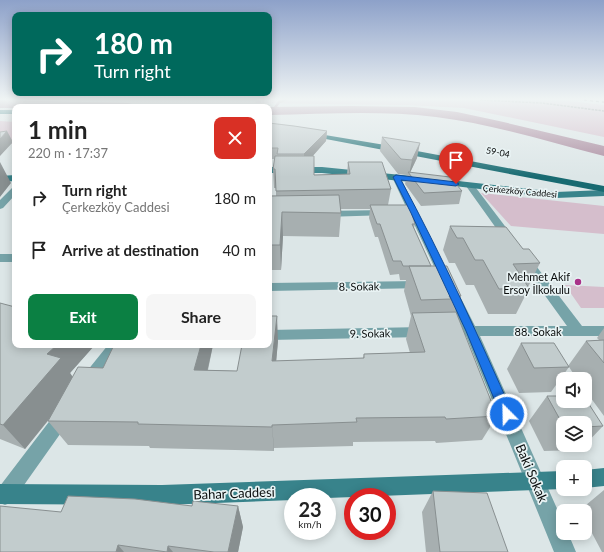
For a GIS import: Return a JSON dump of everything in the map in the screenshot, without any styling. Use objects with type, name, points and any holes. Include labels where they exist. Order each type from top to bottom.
[{"type":"main road","name":"59-04","points":[[604,182],[389,142],[304,130],[604,189]]},
{"type":"main road","name":"Çerkezköy Caddesi","points":[[272,170],[322,170],[556,195],[604,193]]},
{"type":"main road","points":[[0,179],[12,178]]},
{"type":"main road","points":[[592,478],[604,477]]},
{"type":"main road","name":"Bahar Caddesi","points":[[2,495],[162,495],[536,483],[556,481]]},
{"type":"street","name":"Baki Sokak","points":[[396,177],[415,213],[471,331],[565,552]]},
{"type":"street","points":[[470,186],[578,331]]},
{"type":"street","points":[[0,206],[12,193]]},
{"type":"street","points":[[315,214],[415,213]]},
{"type":"street","points":[[0,258],[12,258]]},
{"type":"street","name":"8. Sokak","points":[[272,287],[449,285]]},
{"type":"street","name":"88. Sokak","points":[[471,331],[604,331]]},
{"type":"street","name":"9. Sokak","points":[[272,335],[471,331]]},
{"type":"street","points":[[2,495],[114,348]]},
{"type":"shaded area","points":[[0,126],[12,126],[12,144],[0,144]]},
{"type":"shaded area","points":[[550,126],[604,126],[604,137]]},
{"type":"shaded area","points":[[481,193],[604,206],[604,234],[511,226]]},
{"type":"shaded area","points":[[565,285],[604,287],[604,308],[581,308]]},
{"type":"building","points":[[272,126],[292,126],[327,131],[304,154],[277,154],[278,148],[272,148]]},
{"type":"building","points":[[7,131],[0,139],[0,132]]},
{"type":"building","points":[[382,137],[420,143],[412,160],[401,159]]},
{"type":"building","points":[[275,156],[314,156],[314,175],[350,174],[348,162],[382,162],[391,189],[276,191],[275,169],[273,169]]},
{"type":"building","points":[[408,172],[450,177],[462,191],[424,193]]},
{"type":"building","points":[[339,195],[341,213],[282,212],[280,245],[272,245],[272,196]]},
{"type":"building","points":[[370,205],[409,205],[415,224],[412,224],[431,266],[403,266],[401,261],[393,261],[380,224],[377,224]]},
{"type":"building","points":[[450,226],[506,227],[523,249],[529,249],[540,263],[513,264],[529,288],[499,289],[483,260],[475,260],[463,238],[457,238]]},
{"type":"building","points":[[409,266],[447,266],[461,296],[449,296],[451,299],[421,300]]},
{"type":"building","points":[[0,303],[12,306],[12,348],[54,348],[47,354],[61,358],[3,425],[0,424]]},
{"type":"building","points":[[456,312],[497,416],[446,419],[445,417],[356,418],[357,422],[272,425],[272,427],[138,424],[138,422],[48,421],[78,367],[103,368],[113,348],[200,348],[194,370],[237,371],[241,348],[272,348],[272,316],[277,316],[272,361],[364,358],[364,354],[425,352],[412,313]]},
{"type":"building","points":[[604,340],[604,363],[586,341]]},
{"type":"building","points":[[521,343],[554,343],[569,367],[534,368]]},
{"type":"building","points":[[547,396],[556,396],[556,408],[591,408],[603,426],[592,427],[592,416],[558,416]]},
{"type":"building","points":[[433,491],[487,493],[508,552],[440,552]]},
{"type":"building","points":[[68,496],[135,499],[192,506],[193,501],[238,506],[228,552],[214,552],[168,546],[167,552],[118,545],[116,552],[0,552],[0,506],[61,512]]},
{"type":"waterway","points":[[502,126],[604,151]]},
{"type":"place","name":"Mehmet Akif Ersoy İlkokulu","points":[[578,282]]},
{"type":"route","points":[[456,184],[396,177],[415,213],[471,331],[507,414]]}]
